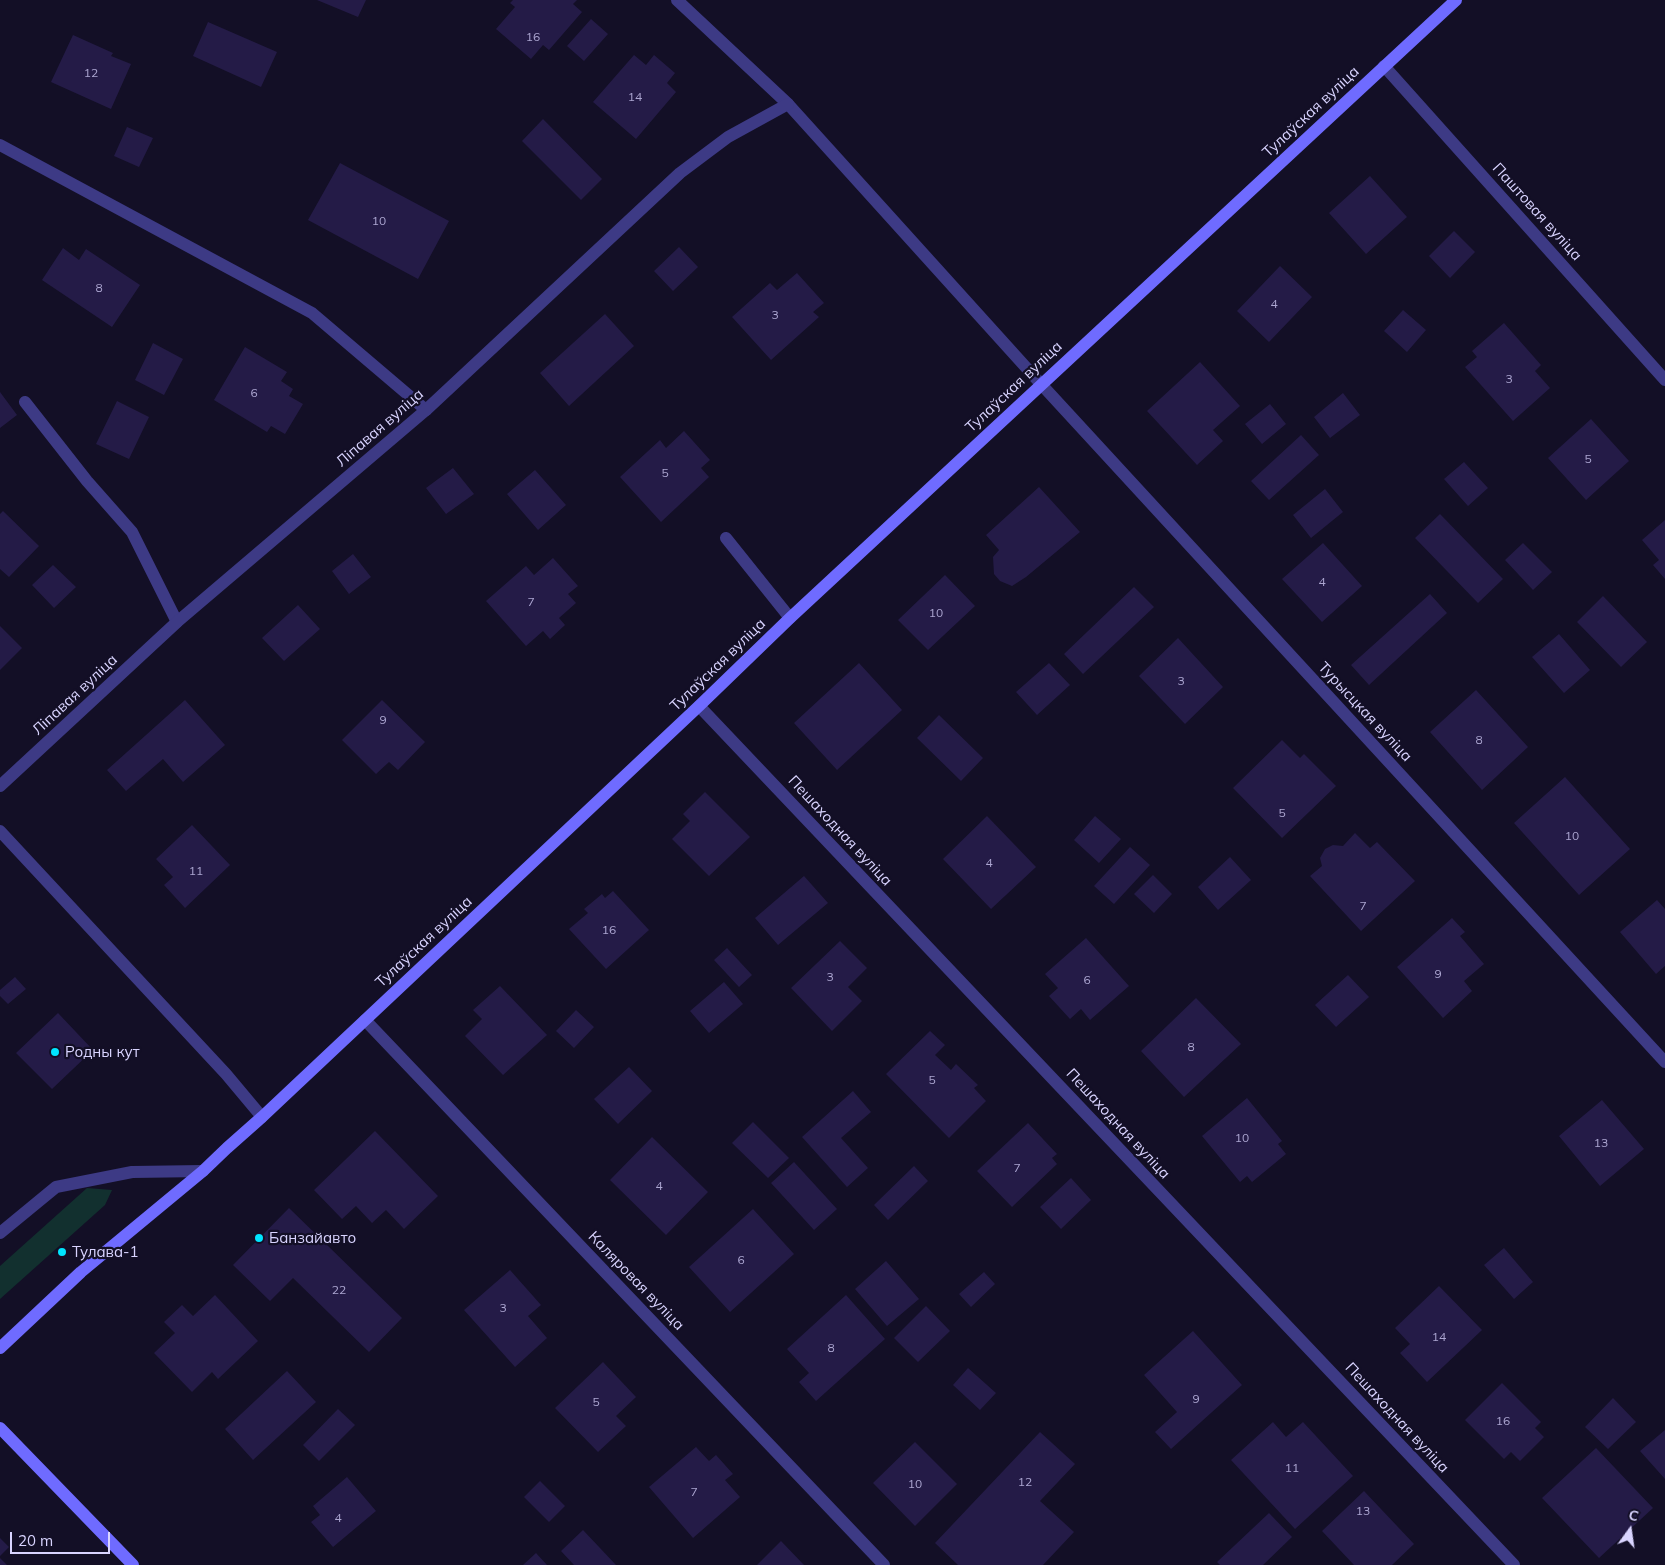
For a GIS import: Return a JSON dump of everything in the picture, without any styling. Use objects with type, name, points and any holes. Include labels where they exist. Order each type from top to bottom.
[{"type":"main road","name":"Тулаўская вуліца","points":[[0,1348],[82,1272],[202,1172],[262,1117],[790,618],[1456,0]]},
{"type":"main road","points":[[0,1428],[133,1565]]},
{"type":"street","name":"Турысцкая вуліца","points":[[677,0],[788,104],[1041,384],[1665,1062]]},
{"type":"street","name":"Паштовая вуліца","points":[[1384,66],[1665,380]]},
{"type":"street","name":"Ліпавая вуліца","points":[[0,786],[178,622],[426,410],[680,173],[728,137],[788,104]]},
{"type":"street","points":[[0,145],[312,313],[426,410]]},
{"type":"street","points":[[26,402],[87,480],[132,532],[178,622]]},
{"type":"street","points":[[726,538],[790,618]]},
{"type":"street","name":"Пешаходная вуліца","points":[[699,706],[1514,1565]]},
{"type":"street","points":[[0,831],[226,1074],[262,1117]]},
{"type":"street","name":"Каляровая вуліца","points":[[365,1020],[884,1565]]},
{"type":"street","points":[[0,1233],[56,1188],[132,1172],[202,1172]]},
{"type":"green space","points":[[87,1188],[112,1190],[105,1205],[0,1299],[0,1266]]},
{"type":"building","points":[[317,0],[366,0],[358,17]]},
{"type":"building","points":[[513,0],[577,0],[573,4],[582,12],[549,50],[543,45],[531,59],[496,29],[515,7],[510,3]]},
{"type":"building","points":[[591,19],[608,34],[584,61],[567,46]]},
{"type":"building","points":[[208,22],[277,52],[261,87],[193,56]]},
{"type":"building","points":[[73,35],[113,53],[111,56],[131,64],[111,109],[51,82]]},
{"type":"building","points":[[634,55],[646,65],[654,55],[675,73],[667,83],[676,92],[636,139],[593,102]]},
{"type":"building","points":[[543,119],[602,179],[581,200],[522,141]]},
{"type":"building","points":[[127,127],[153,138],[139,167],[114,156]]},
{"type":"building","points":[[340,163],[449,221],[418,279],[308,220]]},
{"type":"building","points":[[1370,176],[1407,217],[1366,254],[1329,213]]},
{"type":"building","points":[[1454,231],[1475,252],[1450,278],[1429,256]]},
{"type":"building","points":[[679,247],[698,267],[673,291],[654,271]]},
{"type":"building","points":[[63,248],[79,260],[86,249],[140,285],[112,327],[42,280]]},
{"type":"building","points":[[1280,266],[1312,297],[1269,342],[1237,311]]},
{"type":"building","points":[[797,273],[824,303],[813,312],[819,317],[771,360],[732,317],[770,283],[777,290]]},
{"type":"building","points":[[1403,310],[1426,330],[1407,352],[1384,331]]},
{"type":"building","points":[[605,314],[634,346],[569,406],[540,373]]},
{"type":"building","points":[[1504,323],[1541,365],[1535,371],[1550,388],[1513,421],[1465,367],[1477,357],[1472,351]]},
{"type":"building","points":[[153,343],[183,359],[164,395],[135,380]]},
{"type":"building","points":[[245,347],[287,372],[281,381],[293,389],[289,396],[303,404],[285,434],[271,426],[267,432],[214,400]]},
{"type":"building","points":[[1200,362],[1240,406],[1213,430],[1223,441],[1197,465],[1147,411]]},
{"type":"building","points":[[0,392],[17,415],[0,428]]},
{"type":"building","points":[[1343,393],[1360,415],[1330,438],[1314,417]]},
{"type":"building","points":[[117,401],[149,417],[129,459],[96,444]]},
{"type":"building","points":[[1270,404],[1286,424],[1262,444],[1245,424]]},
{"type":"building","points":[[1591,419],[1629,461],[1586,500],[1548,458]]},
{"type":"building","points":[[684,431],[710,460],[701,468],[709,477],[661,522],[620,477],[660,440],[666,448]]},
{"type":"building","points":[[1301,435],[1319,455],[1269,500],[1251,481]]},
{"type":"building","points":[[1464,462],[1488,488],[1468,506],[1444,479]]},
{"type":"building","points":[[453,468],[474,494],[446,514],[426,488]]},
{"type":"building","points":[[535,470],[566,505],[538,530],[507,494]]},
{"type":"building","points":[[1039,487],[1080,532],[1026,577],[1012,586],[1000,581],[994,574],[993,557],[999,550],[986,535]]},
{"type":"building","points":[[1325,489],[1343,512],[1311,538],[1293,515]]},
{"type":"building","points":[[3,511],[39,546],[9,577],[0,569],[0,514]]},
{"type":"building","points":[[1440,514],[1503,579],[1478,603],[1415,538]]},
{"type":"building","points":[[1665,520],[1665,579],[1653,565],[1659,560],[1642,540]]},
{"type":"building","points":[[1323,543],[1362,586],[1322,622],[1282,579]]},
{"type":"building","points":[[1523,543],[1552,572],[1533,590],[1505,560]]},
{"type":"building","points":[[353,554],[371,577],[349,594],[332,571]]},
{"type":"building","points":[[553,558],[578,586],[568,594],[576,603],[559,618],[565,625],[550,639],[543,631],[526,646],[486,601],[526,566],[534,575]]},
{"type":"building","points":[[53,565],[76,587],[54,608],[32,585]]},
{"type":"building","points":[[945,575],[975,606],[928,650],[898,620]]},
{"type":"building","points":[[1134,587],[1154,607],[1083,674],[1064,654]]},
{"type":"building","points":[[1430,594],[1447,613],[1369,685],[1351,665]]},
{"type":"building","points":[[1603,596],[1647,642],[1621,667],[1577,622]]},
{"type":"building","points":[[298,605],[320,629],[284,661],[262,638]]},
{"type":"building","points":[[0,626],[22,648],[0,670]]},
{"type":"building","points":[[1559,634],[1590,670],[1564,693],[1532,657]]},
{"type":"building","points":[[1178,638],[1223,687],[1185,724],[1139,676]]},
{"type":"building","points":[[859,663],[902,710],[837,770],[794,723]]},
{"type":"building","points":[[1049,663],[1070,685],[1037,715],[1016,692]]},
{"type":"building","points":[[1476,690],[1528,747],[1482,790],[1430,732]]},
{"type":"building","points":[[185,700],[225,745],[183,782],[163,759],[126,791],[107,770]]},
{"type":"building","points":[[382,700],[425,742],[398,770],[389,762],[376,774],[342,740]]},
{"type":"building","points":[[939,715],[983,758],[961,781],[917,738]]},
{"type":"building","points":[[1282,740],[1300,758],[1304,754],[1336,786],[1282,838],[1233,788]]},
{"type":"building","points":[[1565,777],[1630,849],[1579,895],[1514,823]]},
{"type":"building","points":[[705,792],[750,837],[709,876],[672,839],[690,821],[683,814]]},
{"type":"building","points":[[987,816],[1036,867],[991,909],[943,859]]},
{"type":"building","points":[[1095,816],[1121,839],[1099,863],[1074,840]]},
{"type":"building","points":[[192,825],[230,865],[185,908],[164,885],[173,877],[156,859]]},
{"type":"building","points":[[1355,833],[1370,848],[1377,842],[1415,881],[1361,931],[1310,876],[1322,866],[1320,858],[1325,849],[1333,845],[1343,846]]},
{"type":"building","points":[[1130,847],[1150,865],[1114,904],[1094,886]]},
{"type":"building","points":[[1230,857],[1251,880],[1218,910],[1198,887]]},
{"type":"building","points":[[1153,875],[1172,894],[1154,913],[1134,894]]},
{"type":"building","points":[[804,876],[828,903],[778,945],[755,918]]},
{"type":"building","points":[[613,891],[649,930],[606,969],[569,929],[588,913],[584,909],[602,894],[605,898]]},
{"type":"building","points":[[1657,900],[1665,909],[1665,966],[1656,974],[1620,932]]},
{"type":"building","points":[[1452,918],[1465,932],[1460,936],[1484,964],[1464,981],[1472,991],[1443,1018],[1397,967]]},
{"type":"building","points":[[1086,938],[1129,986],[1090,1020],[1081,1009],[1070,1019],[1049,996],[1058,988],[1045,974]]},
{"type":"building","points":[[840,941],[867,968],[848,987],[862,1001],[832,1031],[791,988]]},
{"type":"building","points":[[727,948],[752,975],[739,987],[714,960]]},
{"type":"building","points":[[1348,975],[1369,997],[1336,1027],[1315,1005]]},
{"type":"building","points":[[15,977],[26,989],[8,1004],[0,996],[0,990]]},
{"type":"building","points":[[724,982],[743,1004],[709,1033],[690,1011]]},
{"type":"building","points":[[500,986],[547,1035],[503,1075],[465,1036],[482,1019],[473,1010]]},
{"type":"building","points":[[1196,998],[1241,1044],[1184,1097],[1141,1051]]},
{"type":"building","points":[[576,1010],[594,1027],[574,1048],[556,1031]]},
{"type":"building","name":"Родны кут","points":[[58,1013],[93,1050],[52,1089],[16,1053]]},
{"type":"building","points":[[930,1031],[945,1045],[935,1055],[951,1070],[956,1064],[978,1085],[974,1088],[986,1101],[949,1138],[886,1074]]},
{"type":"building","points":[[629,1067],[652,1091],[618,1124],[594,1099]]},
{"type":"building","points":[[853,1091],[871,1112],[841,1138],[868,1168],[847,1187],[802,1137]]},
{"type":"building","points":[[1247,1098],[1282,1141],[1278,1144],[1286,1154],[1252,1182],[1247,1176],[1240,1182],[1202,1136]]},
{"type":"building","points":[[1602,1100],[1644,1149],[1600,1186],[1559,1136]]},
{"type":"building","points":[[753,1122],[789,1158],[768,1178],[732,1143]]},
{"type":"building","points":[[1028,1123],[1057,1154],[1052,1158],[1057,1164],[1012,1207],[977,1171]]},
{"type":"building","points":[[375,1131],[438,1196],[404,1229],[386,1210],[372,1223],[356,1206],[342,1219],[314,1190]]},
{"type":"building","points":[[652,1137],[708,1192],[666,1235],[610,1180]]},
{"type":"building","points":[[794,1162],[837,1209],[814,1230],[771,1183]]},
{"type":"building","points":[[914,1166],[928,1181],[888,1220],[874,1205]]},
{"type":"building","points":[[1071,1178],[1091,1200],[1061,1229],[1040,1207]]},
{"type":"building","points":[[289,1208],[402,1318],[369,1352],[293,1278],[270,1301],[233,1265]]},
{"type":"building","points":[[753,1209],[794,1254],[730,1312],[689,1267]]},
{"type":"building","points":[[1504,1248],[1533,1282],[1514,1299],[1484,1265]]},
{"type":"building","points":[[886,1261],[919,1299],[887,1326],[855,1289]]},
{"type":"building","points":[[510,1270],[541,1305],[528,1316],[547,1338],[515,1367],[464,1310]]},
{"type":"building","points":[[984,1272],[995,1284],[971,1307],[959,1294]]},
{"type":"building","points":[[1439,1286],[1482,1330],[1427,1382],[1400,1353],[1410,1344],[1395,1328]]},
{"type":"building","points":[[215,1295],[258,1341],[218,1379],[212,1372],[192,1392],[154,1353],[175,1333],[164,1322],[182,1305],[193,1316]]},
{"type":"building","points":[[846,1295],[885,1339],[816,1401],[799,1382],[809,1373],[787,1349]]},
{"type":"building","points":[[926,1306],[950,1331],[918,1362],[894,1338]]},
{"type":"building","points":[[1193,1331],[1242,1385],[1171,1449],[1155,1432],[1177,1412],[1144,1375]]},
{"type":"building","points":[[603,1362],[636,1397],[616,1416],[626,1426],[598,1452],[555,1408]]},
{"type":"building","points":[[968,1368],[996,1393],[980,1410],[953,1385]]},
{"type":"building","points":[[287,1371],[316,1402],[253,1460],[225,1429]]},
{"type":"building","points":[[1502,1383],[1541,1422],[1535,1428],[1544,1437],[1520,1461],[1511,1452],[1504,1459],[1465,1420]]},
{"type":"building","points":[[1613,1398],[1636,1422],[1608,1449],[1585,1427]]},
{"type":"building","points":[[338,1409],[355,1425],[319,1461],[303,1445]]},
{"type":"building","points":[[1273,1422],[1286,1437],[1303,1422],[1353,1476],[1295,1529],[1231,1460]]},
{"type":"building","points":[[1665,1430],[1665,1479],[1640,1451]]},
{"type":"building","points":[[1040,1432],[1075,1464],[1040,1501],[1074,1532],[1043,1565],[958,1565],[935,1543]]},
{"type":"building","points":[[915,1442],[957,1484],[915,1526],[873,1483]]},
{"type":"building","points":[[696,1447],[709,1461],[716,1455],[733,1474],[725,1480],[740,1497],[693,1538],[649,1487]]},
{"type":"building","points":[[1596,1448],[1653,1508],[1599,1558],[1542,1498]]},
{"type":"building","points":[[347,1477],[376,1511],[333,1547],[311,1522],[320,1515],[313,1506]]},
{"type":"building","points":[[540,1481],[565,1506],[549,1522],[524,1497]]},
{"type":"building","points":[[1364,1491],[1414,1544],[1392,1565],[1354,1565],[1322,1531]]},
{"type":"building","points":[[1269,1513],[1292,1537],[1263,1565],[1220,1565],[1217,1562]]},
{"type":"building","points":[[583,1530],[616,1565],[574,1565],[561,1551]]},
{"type":"building","points":[[0,1538],[9,1547],[0,1556]]},
{"type":"building","points":[[781,1541],[804,1565],[757,1565]]},
{"type":"building","points":[[536,1553],[547,1565],[523,1565]]},
{"type":"building","points":[[0,1558],[7,1565],[0,1565]]},
{"type":"place","name":"Родны кут","points":[[55,1052]]},
{"type":"place","name":"Банзайавто","points":[[259,1238]]},
{"type":"place","name":"Тулава-1","points":[[62,1252]]}]
